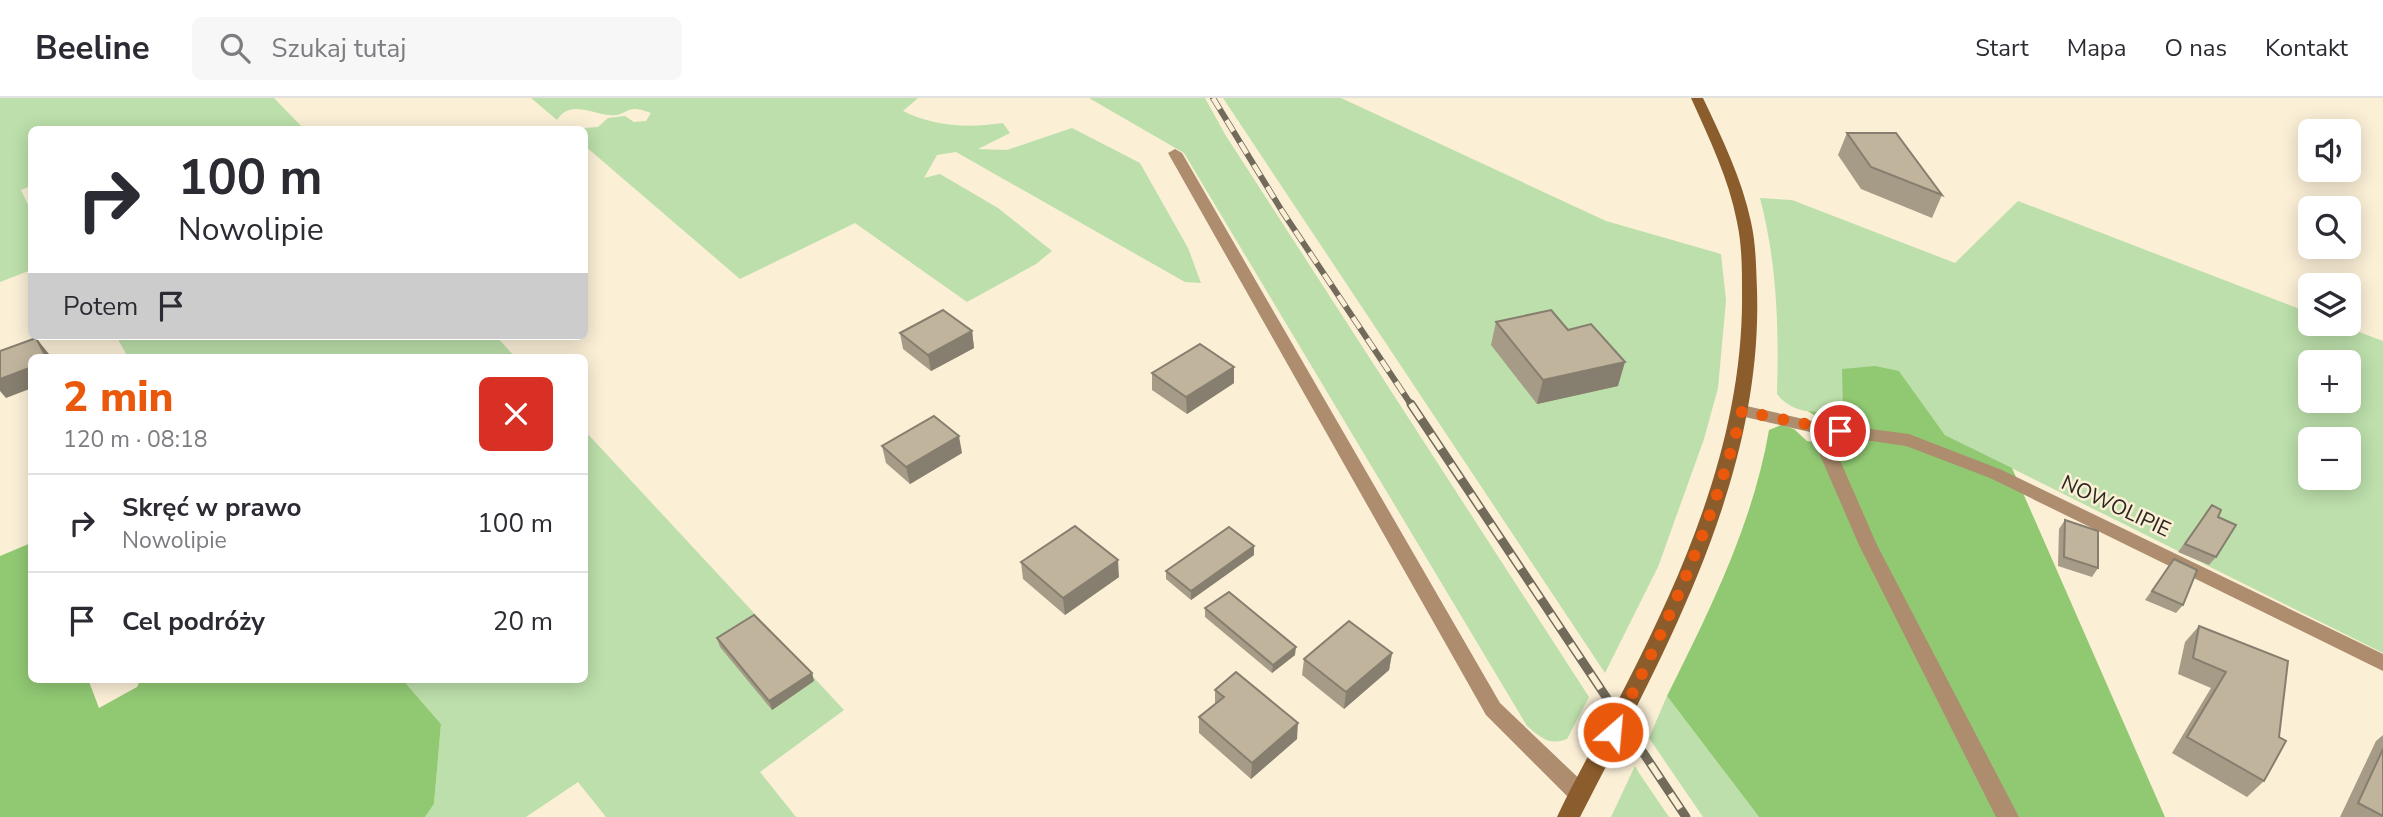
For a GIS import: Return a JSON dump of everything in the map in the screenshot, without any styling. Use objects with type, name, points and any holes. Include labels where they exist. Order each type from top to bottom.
[{"type":"main road","points":[[1568,817],[1677,603],[1732,448],[1742,411],[1754,306],[1744,219],[1718,143],[1698,98]]},
{"type":"street","points":[[1175,153],[1493,709],[1580,794]]},
{"type":"street","name":"NOWOLIPIE","points":[[1742,411],[1817,428],[1909,440],[1996,474],[2383,663]]},
{"type":"street","points":[[1817,428],[1868,545],[2008,817]]},
{"type":"green space","points":[[0,98],[274,98],[301,126],[28,126],[28,187],[21,190],[28,205],[28,271],[0,282]]},
{"type":"green space","points":[[531,98],[918,98],[903,111],[952,125],[1003,123],[1010,133],[978,149],[1007,150],[1072,128],[1140,163],[1188,248],[1201,283],[1185,282],[956,152],[937,155],[924,178],[940,174],[998,208],[1052,251],[1036,264],[967,302],[855,223],[740,279],[588,149],[588,128],[598,127],[608,118],[625,116],[634,122],[646,121],[651,113],[631,109],[609,115],[574,109],[568,110],[557,120]]},
{"type":"green space","points":[[1089,98],[1205,98],[1226,136],[1589,697],[1567,739],[1550,741],[1527,726],[1184,153]]},
{"type":"green space","points":[[1223,98],[1341,98],[1606,221],[1721,254],[1726,300],[1718,388],[1704,439],[1658,567],[1605,673]]},
{"type":"green space","points":[[1760,198],[1792,200],[1955,263],[2018,201],[2298,308],[2298,336],[2361,336],[2361,333],[2383,341],[2383,653],[1945,435],[1899,371],[1843,414],[1807,411],[1783,401],[1777,394],[1776,295]]},
{"type":"green space","points":[[118,340],[500,340],[512,354],[126,354]]},
{"type":"green space","points":[[1875,366],[1899,371],[1945,435],[2012,468],[2165,817],[1759,817],[1667,696],[1728,567],[1752,499],[1769,430],[1781,425],[1794,429],[1807,441],[1837,446],[1830,430],[1808,411],[1843,414],[1842,369]]},
{"type":"green space","points":[[588,434],[844,710],[760,772],[796,817],[606,817],[578,782],[526,817],[425,817],[434,804],[441,724],[405,683],[588,683]]},
{"type":"green space","points":[[28,544],[28,683],[90,683],[99,708],[137,687],[139,683],[405,683],[441,724],[434,804],[425,817],[0,817],[0,556]]},
{"type":"green space","points":[[1667,696],[1759,817],[1703,817],[1649,738]]},
{"type":"green space","points":[[1635,766],[1639,773],[1669,817],[1611,817]]},
{"type":"building","points":[[1847,133],[1896,133],[1942,195],[1871,167]]},
{"type":"building","points":[[943,310],[972,331],[928,355],[900,333]]},
{"type":"building","points":[[1551,310],[1568,330],[1591,324],[1625,362],[1543,380],[1496,322]]},
{"type":"building","points":[[37,340],[44,354],[28,354],[28,368],[0,379],[0,351]]},
{"type":"building","points":[[1200,344],[1234,367],[1186,397],[1152,373]]},
{"type":"building","points":[[934,416],[959,436],[906,467],[882,446]]},
{"type":"building","points":[[2212,505],[2221,510],[2218,517],[2236,525],[2216,557],[2185,544]]},
{"type":"building","points":[[2065,520],[2098,531],[2098,568],[2064,557]]},
{"type":"building","points":[[1075,526],[1118,560],[1063,598],[1021,562]]},
{"type":"building","points":[[1229,527],[1254,546],[1191,591],[1166,571]]},
{"type":"building","points":[[2174,559],[2197,570],[2183,605],[2152,591]]},
{"type":"building","points":[[1229,592],[1296,647],[1273,665],[1205,608]]},
{"type":"building","points":[[754,615],[812,673],[769,701],[717,638]]},
{"type":"building","points":[[1349,621],[1392,653],[1346,692],[1304,659]]},
{"type":"building","points":[[2199,626],[2288,661],[2279,737],[2286,741],[2264,781],[2187,737],[2226,672],[2193,658]]},
{"type":"building","points":[[1236,672],[1298,723],[1252,763],[1199,717],[1224,697],[1215,690]]},
{"type":"building","points":[[2383,749],[2383,816],[2358,803]]},
{"type":"railway","points":[[1213,98],[1282,211],[1412,406]]},
{"type":"railway","points":[[1411,404],[1686,817]]},
{"type":"route","points":[[1613,732],[1677,603],[1732,448],[1742,411],[1840,431]]}]
